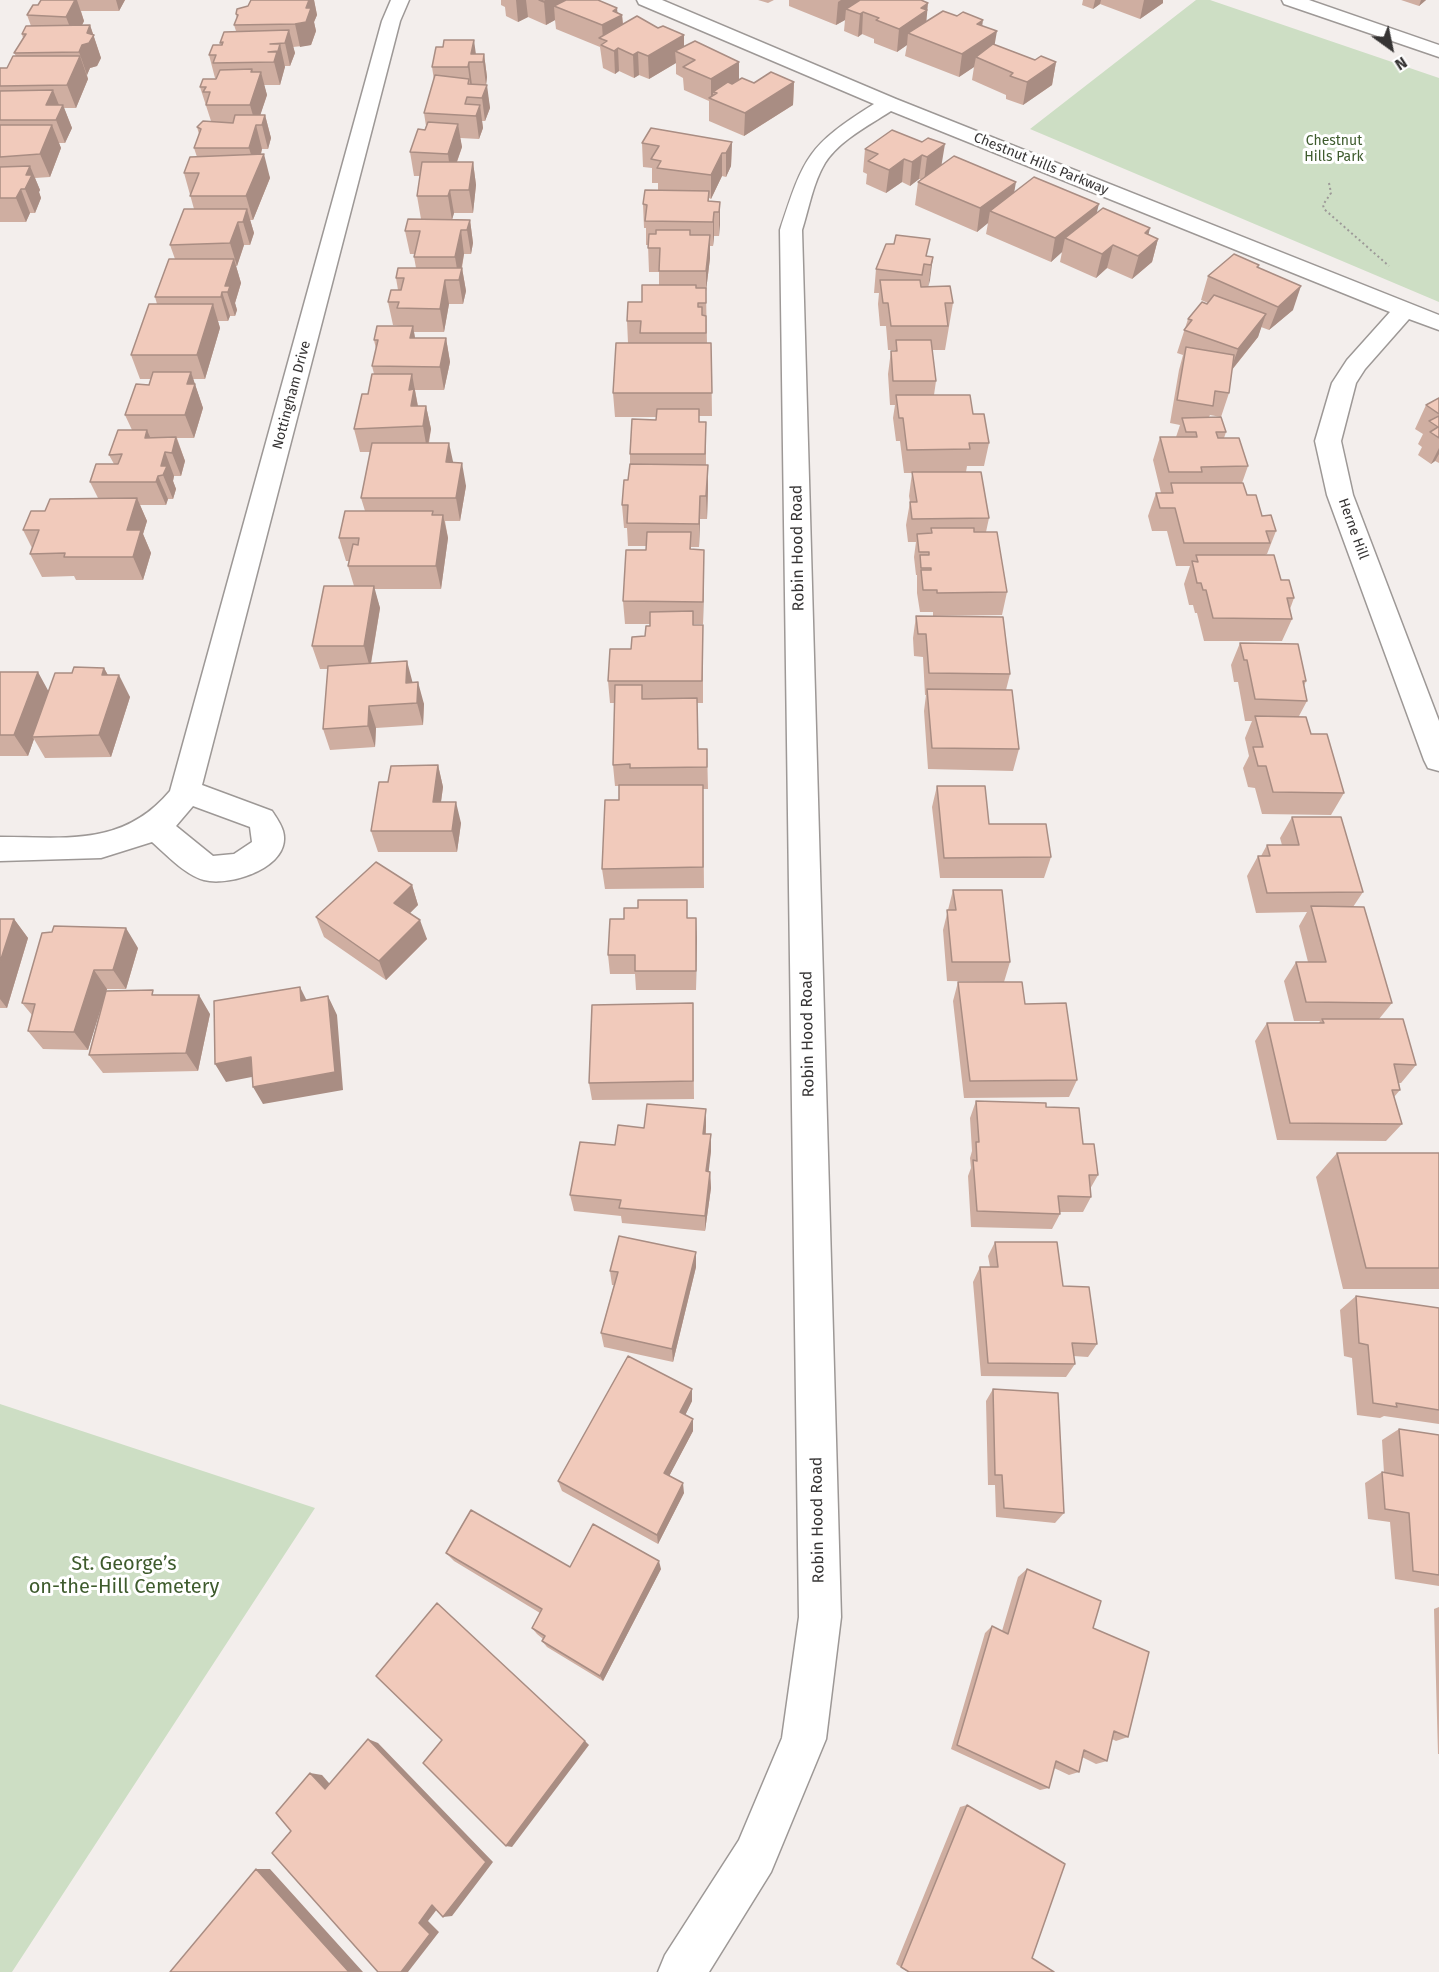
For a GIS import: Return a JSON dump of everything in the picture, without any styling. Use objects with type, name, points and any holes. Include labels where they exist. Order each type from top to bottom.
[{"type":"street","name":"Nottingham Drive","points":[[0,849],[96,849],[127,841],[155,827],[177,807],[186,791],[391,21],[400,0]]},
{"type":"street","name":"Chestnut Hills Parkway","points":[[646,0],[889,104],[1439,323]]},
{"type":"street","points":[[1291,0],[1439,51]]},
{"type":"street","name":"Robin Hood Road","points":[[682,1972],[755,1856],[804,1739],[820,1617],[791,230],[803,188],[817,160],[833,142],[889,104]]},
{"type":"street","name":"Herne Hill","points":[[1405,309],[1355,365],[1344,383],[1328,441],[1340,495],[1439,760]]},
{"type":"street","points":[[155,827],[205,868],[213,870],[238,868],[259,855],[268,837],[268,830],[261,819],[186,791]]},
{"type":"path","points":[[1329,183],[1331,193],[1323,208],[1391,268],[1405,309]]},
{"type":"green space","name":"Chestnut Hills Park","points":[[1196,0],[1210,0],[1439,78],[1439,302],[1030,129]]},
{"type":"green space","name":"St. George’s on-the-Hill Cemetery","points":[[0,1404],[315,1508],[12,1972],[0,1972]]},
{"type":"building","points":[[41,0],[75,0],[66,17],[27,15],[33,5],[38,5]]},
{"type":"building","points":[[251,0],[309,0],[306,8],[311,8],[306,22],[234,25],[238,15],[236,14],[237,9],[248,6]]},
{"type":"building","points":[[566,0],[598,0],[617,8],[613,11],[622,15],[602,25],[554,6]]},
{"type":"building","points":[[860,0],[921,0],[928,3],[921,8],[927,10],[899,29],[876,20],[879,18],[846,9]]},
{"type":"building","points":[[943,11],[957,16],[963,12],[983,20],[977,24],[997,31],[962,54],[908,33]]},
{"type":"building","points":[[637,16],[658,28],[663,26],[684,35],[648,56],[638,52],[633,55],[618,48],[614,51],[601,45],[607,41],[599,38]]},
{"type":"building","points":[[90,25],[87,33],[94,35],[89,43],[82,45],[79,52],[14,53],[26,34],[22,34],[26,26]]},
{"type":"building","points":[[289,30],[285,43],[270,44],[280,44],[278,51],[268,52],[277,52],[274,62],[213,63],[216,55],[209,55],[213,45],[222,45],[223,42],[220,43],[224,32]]},
{"type":"building","points":[[444,40],[474,40],[471,54],[484,54],[483,62],[469,62],[468,67],[432,67],[436,47],[443,47]]},
{"type":"building","points":[[695,41],[739,62],[711,79],[683,67],[695,60],[675,51]]},
{"type":"building","points":[[993,44],[1035,60],[1041,56],[1056,62],[1027,82],[1010,76],[1013,73],[976,57]]},
{"type":"building","points":[[13,56],[80,56],[67,85],[0,86],[0,68],[7,68]]},
{"type":"building","points":[[252,69],[251,72],[261,72],[250,105],[206,105],[210,92],[203,92],[206,87],[200,87],[203,79],[216,79],[220,70]]},
{"type":"building","points":[[771,72],[794,82],[745,113],[709,98],[717,93],[713,92],[728,82],[732,84],[742,78],[754,83]]},
{"type":"building","points":[[435,75],[469,79],[468,84],[487,85],[482,98],[467,97],[465,104],[480,105],[476,116],[424,113]]},
{"type":"building","points":[[53,90],[46,105],[63,105],[56,120],[0,120],[0,91]]},
{"type":"building","points":[[235,115],[265,115],[262,125],[256,125],[249,148],[194,148],[201,129],[197,127],[203,121],[233,123]]},
{"type":"building","points":[[428,122],[458,124],[448,154],[410,152],[418,129],[425,130]]},
{"type":"building","points":[[0,125],[52,125],[40,154],[0,157]]},
{"type":"building","points":[[651,128],[732,142],[726,153],[722,153],[711,175],[657,168],[661,161],[651,159],[659,146],[642,143]]},
{"type":"building","points":[[892,130],[922,142],[928,138],[945,144],[927,157],[922,155],[912,162],[904,159],[889,170],[868,161],[878,154],[865,149]]},
{"type":"building","points":[[264,154],[246,196],[190,196],[199,173],[184,173],[190,157]]},
{"type":"building","points":[[954,156],[1016,182],[980,208],[918,182]]},
{"type":"building","points":[[422,162],[473,162],[469,190],[450,190],[448,196],[417,196]]},
{"type":"building","points":[[30,166],[26,175],[32,175],[25,189],[21,189],[16,198],[0,198],[0,167]]},
{"type":"building","points":[[1034,177],[1099,204],[1055,238],[990,211]]},
{"type":"building","points":[[645,190],[709,191],[708,201],[720,202],[719,212],[714,212],[713,222],[645,221],[647,205],[643,204]]},
{"type":"building","points":[[1103,208],[1150,228],[1145,233],[1158,239],[1138,256],[1113,245],[1102,254],[1065,238]]},
{"type":"building","points":[[184,209],[247,209],[243,222],[238,222],[230,243],[170,245]]},
{"type":"building","points":[[408,219],[470,220],[467,230],[461,230],[455,257],[414,257],[420,231],[405,231]]},
{"type":"building","points":[[656,230],[690,230],[690,235],[710,235],[706,271],[659,271],[660,248],[648,248],[649,234],[656,234]]},
{"type":"building","points":[[896,235],[930,239],[926,256],[933,257],[931,265],[924,264],[922,275],[876,269],[886,244],[894,244]]},
{"type":"building","points":[[1234,254],[1259,265],[1257,267],[1301,286],[1278,307],[1208,276]]},
{"type":"building","points":[[169,259],[234,259],[225,286],[230,286],[228,292],[222,292],[221,297],[155,297]]},
{"type":"building","points":[[398,268],[462,268],[459,280],[445,280],[440,309],[397,308],[399,302],[388,302],[391,290],[401,290],[404,278],[396,278]]},
{"type":"building","points":[[880,280],[920,280],[921,287],[950,286],[953,303],[945,303],[948,326],[891,326],[888,303],[883,303]]},
{"type":"building","points":[[642,285],[696,285],[696,288],[706,288],[706,303],[698,303],[698,307],[702,307],[702,315],[706,316],[706,333],[640,333],[641,321],[627,321],[628,302],[642,302]]},
{"type":"building","points":[[1214,295],[1266,314],[1238,349],[1184,330],[1192,320],[1188,319],[1202,302],[1207,304]]},
{"type":"building","points":[[149,304],[213,304],[197,355],[131,355]]},
{"type":"building","points":[[377,326],[413,326],[410,338],[446,338],[440,367],[372,366],[378,340],[374,340]]},
{"type":"building","points":[[896,340],[931,340],[936,381],[893,381],[891,351],[897,351]]},
{"type":"building","points":[[616,343],[711,343],[712,393],[613,393]]},
{"type":"building","points":[[1186,347],[1234,355],[1229,393],[1215,391],[1213,406],[1177,400]]},
{"type":"building","points":[[153,372],[191,372],[187,384],[195,384],[185,415],[125,415],[136,384],[149,385]]},
{"type":"building","points":[[372,374],[412,374],[409,390],[414,389],[411,406],[426,406],[423,426],[354,429],[362,394],[368,394]]},
{"type":"building","points":[[896,395],[970,395],[973,414],[984,414],[989,443],[969,443],[970,449],[907,450],[903,418],[899,418]]},
{"type":"building","points":[[1439,398],[1439,414],[1426,405]]},
{"type":"building","points":[[657,409],[699,409],[699,422],[706,422],[705,454],[630,454],[632,419],[656,420]]},
{"type":"building","points":[[1439,416],[1439,438],[1430,432],[1438,427],[1429,421]]},
{"type":"building","points":[[1221,417],[1226,432],[1216,432],[1218,438],[1239,438],[1248,466],[1201,467],[1202,472],[1169,472],[1160,437],[1197,437],[1196,432],[1186,432],[1182,418]]},
{"type":"building","points":[[118,430],[147,430],[145,438],[176,437],[172,453],[165,452],[161,466],[167,466],[163,475],[158,476],[156,482],[90,482],[96,464],[118,464],[122,454],[109,455]]},
{"type":"building","points":[[372,443],[449,443],[446,462],[462,463],[456,498],[361,498]]},
{"type":"building","points":[[630,464],[708,465],[706,496],[700,496],[699,524],[627,523],[628,505],[622,505],[624,480],[628,480]]},
{"type":"building","points":[[912,472],[981,472],[989,518],[912,519],[910,502],[917,502]]},
{"type":"building","points":[[1171,483],[1243,483],[1247,495],[1256,495],[1262,516],[1271,515],[1276,531],[1266,531],[1270,543],[1184,543],[1175,508],[1160,508],[1156,493],[1173,493]]},
{"type":"building","points":[[137,498],[127,530],[141,530],[133,557],[64,557],[65,553],[30,554],[39,530],[23,530],[31,511],[45,511],[50,499]]},
{"type":"building","points":[[345,511],[433,511],[432,515],[443,515],[436,566],[348,566],[353,544],[358,545],[359,538],[339,538]]},
{"type":"building","points":[[931,528],[974,528],[974,532],[997,532],[1007,592],[937,593],[937,590],[923,590],[921,570],[931,570],[931,568],[921,568],[920,555],[929,555],[929,552],[919,552],[917,534],[932,533]]},
{"type":"building","points":[[647,532],[691,532],[690,549],[704,550],[703,602],[623,601],[626,550],[646,550]]},
{"type":"building","points":[[1196,555],[1274,555],[1281,580],[1289,580],[1294,598],[1287,598],[1292,619],[1213,618],[1206,590],[1203,590],[1201,583],[1197,583],[1192,561],[1198,562]]},
{"type":"building","points":[[324,586],[374,586],[364,646],[312,646]]},
{"type":"building","points":[[693,611],[693,625],[703,625],[702,681],[608,681],[610,649],[631,649],[632,637],[645,636],[646,626],[650,626],[650,612]]},
{"type":"building","points":[[916,616],[1003,617],[1010,674],[929,673],[926,634],[918,634]]},
{"type":"building","points":[[1240,643],[1298,644],[1306,681],[1303,681],[1307,701],[1255,699],[1247,660],[1244,660]]},
{"type":"building","points":[[407,661],[406,683],[418,682],[417,703],[369,706],[368,726],[323,729],[328,666]]},
{"type":"building","points":[[74,667],[104,668],[102,675],[119,675],[99,735],[32,737],[55,673],[72,673]]},
{"type":"building","points":[[0,672],[38,672],[14,735],[0,735]]},
{"type":"building","points":[[615,685],[642,685],[642,699],[697,698],[698,749],[707,749],[707,767],[630,768],[630,764],[613,765]]},
{"type":"building","points":[[927,689],[1012,690],[1019,749],[932,748]]},
{"type":"building","points":[[1255,716],[1306,717],[1311,734],[1327,734],[1344,793],[1273,792],[1266,766],[1258,766],[1253,747],[1263,747]]},
{"type":"building","points":[[438,765],[433,802],[456,802],[452,831],[371,831],[379,782],[388,782],[391,766]]},
{"type":"building","points":[[619,785],[703,785],[703,867],[602,869],[605,800],[619,800]]},
{"type":"building","points":[[937,786],[985,786],[989,824],[1046,824],[1051,857],[944,858]]},
{"type":"building","points":[[1292,817],[1341,817],[1363,892],[1267,893],[1258,856],[1270,856],[1267,845],[1299,845]]},
{"type":"building","points":[[376,862],[412,885],[394,903],[420,920],[379,961],[316,917]]},
{"type":"building","points":[[953,890],[1002,890],[1010,962],[952,962],[947,910],[956,910]]},
{"type":"building","points":[[638,900],[687,900],[687,918],[696,918],[696,971],[635,971],[635,955],[608,955],[610,919],[624,919],[624,908],[638,908]]},
{"type":"building","points":[[1311,906],[1364,907],[1392,1003],[1306,1002],[1296,962],[1326,962]]},
{"type":"building","points":[[0,919],[14,919],[0,962]]},
{"type":"building","points":[[54,926],[126,928],[113,970],[94,970],[74,1032],[28,1031],[35,1004],[22,1003],[42,933],[52,932]]},
{"type":"building","points":[[958,982],[1022,982],[1025,1004],[1066,1003],[1077,1080],[970,1081]]},
{"type":"building","points":[[300,987],[301,1001],[328,996],[335,1072],[253,1087],[251,1057],[215,1064],[214,1001]]},
{"type":"building","points":[[153,990],[152,995],[199,995],[186,1053],[89,1055],[106,991]]},
{"type":"building","points":[[693,1003],[693,1081],[589,1083],[592,1005]]},
{"type":"building","points":[[1322,1019],[1403,1019],[1416,1065],[1394,1064],[1400,1090],[1392,1090],[1402,1124],[1290,1123],[1267,1023],[1324,1023]]},
{"type":"building","points":[[976,1101],[1046,1103],[1046,1107],[1079,1108],[1083,1144],[1094,1144],[1098,1175],[1089,1175],[1091,1197],[1058,1196],[1060,1214],[977,1211],[973,1160],[977,1161],[976,1142],[979,1142]]},
{"type":"building","points":[[647,1104],[706,1109],[703,1134],[711,1134],[706,1171],[710,1172],[705,1216],[619,1208],[621,1200],[570,1195],[580,1142],[615,1145],[618,1125],[644,1128]]},
{"type":"building","points":[[1337,1153],[1439,1153],[1439,1268],[1366,1268]]},
{"type":"building","points":[[619,1236],[696,1252],[672,1349],[601,1333],[618,1272],[610,1271]]},
{"type":"building","points":[[995,1242],[1057,1242],[1063,1286],[1089,1287],[1097,1344],[1072,1343],[1075,1364],[988,1363],[980,1267],[998,1267]]},
{"type":"building","points":[[1356,1296],[1439,1308],[1439,1410],[1396,1403],[1397,1407],[1373,1403],[1368,1345],[1359,1343]]},
{"type":"building","points":[[628,1356],[692,1389],[680,1412],[693,1419],[664,1473],[683,1483],[657,1535],[558,1481]]},
{"type":"building","points":[[993,1389],[1058,1393],[1064,1513],[1004,1508],[1002,1475],[995,1475]]},
{"type":"building","points":[[1399,1429],[1439,1435],[1439,1575],[1413,1571],[1409,1513],[1385,1509],[1382,1472],[1403,1476]]},
{"type":"building","points":[[471,1510],[570,1567],[593,1524],[659,1561],[600,1676],[542,1641],[545,1636],[532,1628],[542,1609],[446,1553]]},
{"type":"building","points":[[1027,1569],[1101,1601],[1093,1628],[1149,1652],[1128,1737],[1114,1731],[1107,1761],[1084,1750],[1079,1772],[1056,1761],[1049,1788],[957,1745],[992,1626],[1008,1634]]},
{"type":"building","points":[[437,1603],[585,1741],[506,1846],[423,1763],[442,1740],[376,1676]]},
{"type":"building","points":[[368,1739],[486,1862],[443,1917],[432,1905],[419,1923],[430,1934],[401,1972],[378,1972],[272,1853],[291,1831],[276,1813],[310,1773],[325,1789]]},
{"type":"building","points":[[967,1805],[1065,1864],[1032,1958],[1054,1972],[909,1972],[901,1967]]},
{"type":"building","points":[[256,1869],[349,1972],[170,1972]]}]
